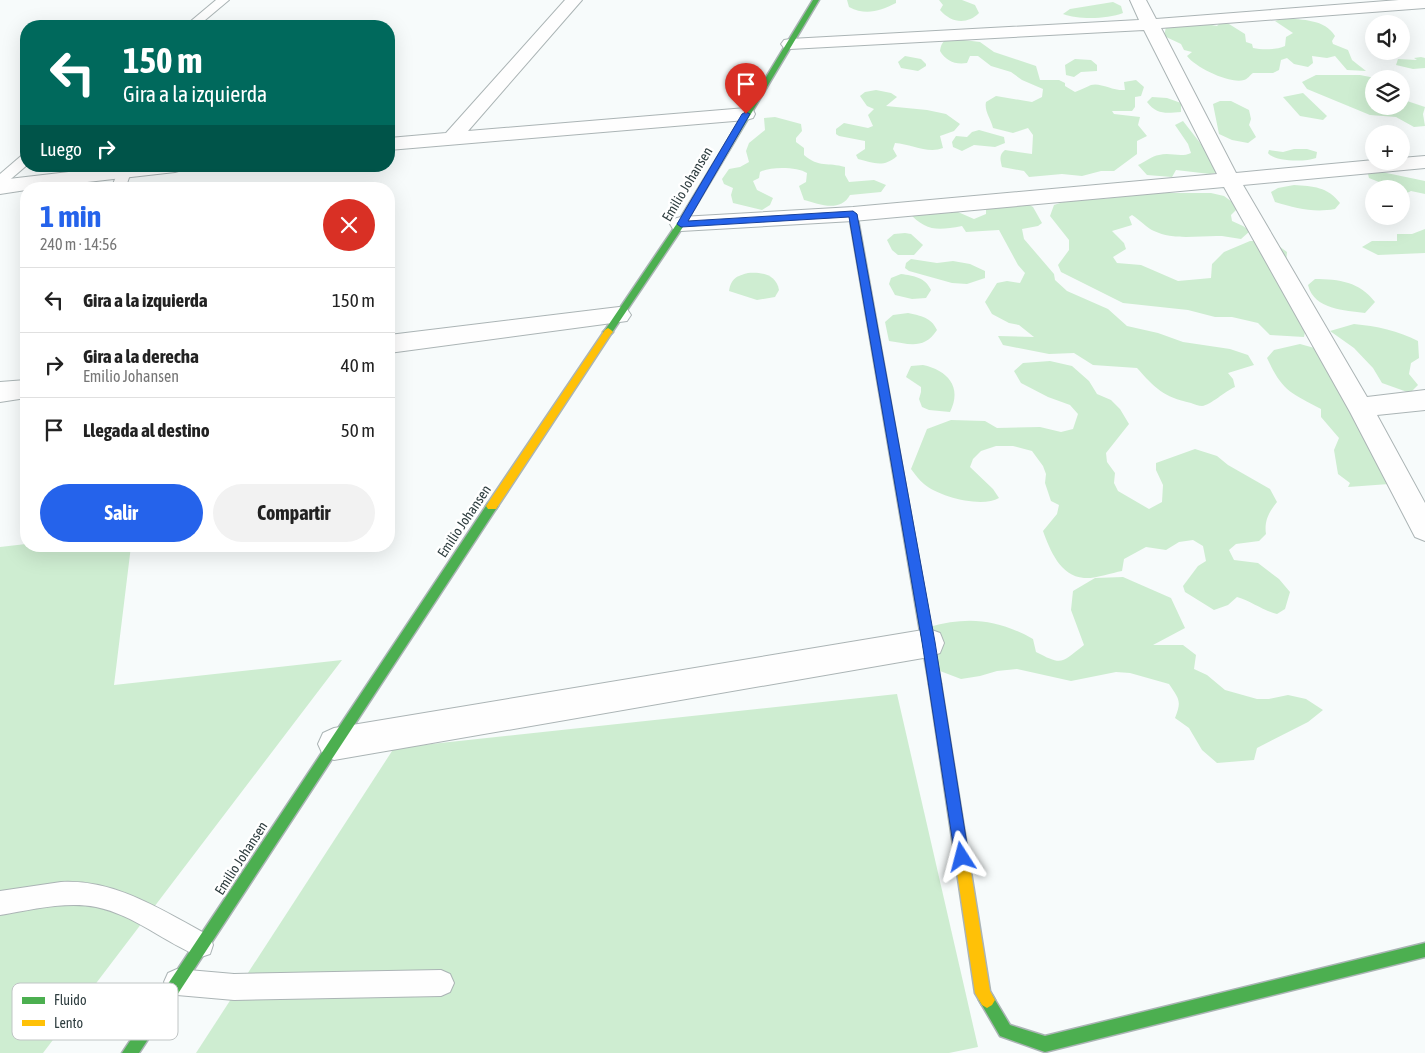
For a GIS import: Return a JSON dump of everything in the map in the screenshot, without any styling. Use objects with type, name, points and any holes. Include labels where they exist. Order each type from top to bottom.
[{"type":"street","points":[[453,137],[574,0]]},
{"type":"street","name":"Emilio Johansen","points":[[177,982],[681,224],[816,0]]},
{"type":"street","points":[[1138,0],[1152,24],[1230,180],[1360,407],[1425,529]]},
{"type":"street","points":[[790,44],[1152,24],[1425,3]]},
{"type":"street","points":[[395,143],[746,114]]},
{"type":"street","points":[[681,224],[853,214],[1425,162]]},
{"type":"street","points":[[86,182],[121,180],[152,172]]},
{"type":"street","points":[[0,187],[20,186]]},
{"type":"street","points":[[853,214],[929,642],[983,993],[1005,1031],[1045,1044],[1425,950]]},
{"type":"street","points":[[395,343],[619,315]]},
{"type":"street","points":[[0,392],[20,390]]},
{"type":"street","points":[[1360,407],[1425,400]]},
{"type":"street","points":[[334,744],[929,642]]},
{"type":"street","name":"Emilio Johansen","points":[[130,1053],[139,1040]]},
{"type":"lane","points":[[198,20],[223,0]]},
{"type":"lane","points":[[0,181],[20,165]]},
{"type":"lane","points":[[0,903],[70,893],[96,895],[121,903],[201,945]]},
{"type":"lane","points":[[177,982],[234,987],[441,983]]},
{"type":"green space","points":[[847,0],[896,0],[896,3],[879,10],[867,12],[849,7]]},
{"type":"green space","points":[[939,0],[962,0],[975,5],[979,13],[964,21],[954,20],[940,10],[943,5]]},
{"type":"green space","points":[[1113,2],[1121,6],[1123,13],[1109,17],[1093,18],[1063,14],[1070,9]]},
{"type":"green space","points":[[1285,18],[1306,20],[1325,26],[1335,36],[1332,41],[1333,44],[1348,50],[1352,60],[1365,71],[1347,70],[1335,56],[1327,58],[1312,56],[1313,63],[1308,67],[1294,64],[1287,58],[1281,60],[1279,70],[1273,73],[1253,73],[1244,80],[1230,80],[1205,70],[1191,61],[1187,56],[1192,52],[1184,50],[1181,44],[1164,36],[1166,27],[1181,27],[1196,22],[1217,26],[1221,22],[1229,24],[1245,34],[1246,42],[1252,44],[1253,48],[1274,49],[1285,46],[1286,37],[1293,33],[1275,21]]},
{"type":"green space","points":[[948,38],[980,42],[994,52],[1036,66],[1040,80],[1059,80],[1075,92],[1095,84],[1125,90],[1124,82],[1136,80],[1144,87],[1141,96],[1135,97],[1135,107],[1132,111],[1112,111],[1114,114],[1140,117],[1138,125],[1147,136],[1137,141],[1137,154],[1114,171],[1101,171],[1082,176],[1062,174],[1029,177],[1024,171],[1002,167],[1001,157],[1005,150],[1032,154],[1033,135],[1028,128],[1013,133],[993,128],[987,112],[986,102],[996,96],[1032,102],[1042,97],[1043,89],[1022,80],[1011,72],[991,66],[978,56],[970,56],[967,63],[951,61],[940,51],[942,44]]},
{"type":"green space","points":[[905,56],[921,59],[926,66],[918,71],[901,68],[898,62]]},
{"type":"green space","points":[[1414,58],[1425,58],[1425,68],[1413,69],[1396,65],[1398,60],[1417,60]]},
{"type":"green space","points":[[1075,59],[1091,60],[1097,65],[1097,71],[1081,72],[1074,77],[1066,75],[1065,65]]},
{"type":"green space","points":[[1316,75],[1365,76],[1365,113],[1307,89],[1302,82]]},
{"type":"green space","points":[[876,90],[891,93],[897,97],[886,106],[946,114],[960,124],[954,131],[940,136],[943,148],[931,150],[895,143],[893,149],[897,156],[888,162],[878,164],[858,159],[856,155],[865,149],[865,141],[839,136],[836,134],[836,129],[844,123],[868,128],[873,126],[868,115],[874,109],[867,106],[860,96],[865,92]]},
{"type":"green space","points":[[1303,93],[1327,116],[1323,120],[1300,116],[1283,97]]},
{"type":"green space","points":[[1152,97],[1167,98],[1181,103],[1181,112],[1166,113],[1154,109],[1147,102]]},
{"type":"green space","points":[[1220,101],[1231,101],[1249,110],[1251,119],[1249,125],[1256,137],[1248,143],[1232,140],[1219,134],[1213,104]]},
{"type":"green space","points":[[1410,102],[1425,107],[1423,114],[1425,126],[1414,127],[1396,117],[1370,115],[1410,115]]},
{"type":"green space","points":[[775,117],[801,124],[802,131],[796,138],[796,142],[804,148],[804,155],[809,159],[814,162],[845,167],[845,175],[849,182],[874,180],[886,185],[881,192],[850,195],[841,204],[829,206],[804,200],[799,186],[806,182],[807,173],[791,168],[777,168],[760,172],[759,178],[753,181],[757,190],[773,198],[770,205],[762,210],[733,203],[731,195],[733,188],[724,184],[722,179],[729,169],[740,167],[749,162],[746,151],[749,143],[765,130],[764,118]]},
{"type":"green space","points":[[1183,121],[1222,171],[1210,174],[1176,170],[1172,177],[1147,175],[1138,165],[1163,154],[1183,155],[1191,153],[1188,144],[1175,125]]},
{"type":"green space","points":[[979,130],[1004,137],[1005,143],[995,147],[974,145],[962,151],[953,147],[952,142],[956,136],[967,137],[972,132]]},
{"type":"green space","points":[[1294,149],[1307,149],[1317,152],[1316,158],[1283,160],[1268,153],[1269,150],[1283,152]]},
{"type":"green space","points":[[1377,171],[1425,181],[1425,194],[1410,192],[1410,180],[1374,180],[1369,178],[1368,174]]},
{"type":"green space","points":[[1294,185],[1320,188],[1340,203],[1335,209],[1312,210],[1275,202],[1271,192],[1278,188]]},
{"type":"green space","points":[[1155,193],[1211,193],[1224,196],[1239,207],[1231,215],[1232,221],[1250,231],[1241,239],[1222,236],[1170,236],[1151,230],[1132,215],[1129,217],[1132,225],[1112,231],[1124,243],[1126,249],[1113,257],[1117,263],[1141,265],[1178,281],[1211,278],[1212,264],[1224,252],[1250,241],[1272,241],[1287,252],[1286,264],[1308,316],[1304,337],[1270,335],[1258,323],[1232,317],[1215,317],[1188,310],[1123,303],[1061,272],[1058,265],[1069,250],[1069,240],[1050,216],[1054,205],[1079,197],[1102,199]]},
{"type":"green space","points":[[1017,198],[1033,207],[1042,223],[1038,226],[1022,229],[1024,239],[1054,274],[1055,280],[1067,291],[1108,309],[1127,326],[1158,333],[1183,342],[1230,349],[1248,355],[1254,365],[1228,373],[1233,379],[1235,387],[1210,403],[1201,406],[1166,395],[1137,368],[1093,365],[1074,353],[1049,354],[1003,345],[998,336],[1034,337],[1019,325],[1009,323],[992,314],[985,302],[997,283],[1007,281],[1020,283],[1025,273],[1018,265],[999,230],[966,232],[962,226],[945,229],[932,228],[920,223],[908,212],[951,209],[974,219],[986,214],[986,204]]},
{"type":"green space","points":[[1425,229],[1425,253],[1378,255],[1362,247],[1372,241],[1397,241],[1397,234],[1412,234]]},
{"type":"green space","points":[[894,234],[911,234],[923,245],[914,255],[898,255],[892,250],[887,240]]},
{"type":"green space","points":[[911,259],[937,263],[953,261],[970,264],[985,271],[985,278],[967,284],[952,283],[909,271],[905,268],[906,263]]},
{"type":"green space","points":[[748,273],[764,274],[772,278],[779,290],[775,297],[757,300],[729,291],[731,283],[735,278]]},
{"type":"green space","points":[[901,274],[926,282],[931,290],[926,298],[912,299],[895,295],[889,284],[891,278]]},
{"type":"green space","points":[[1315,279],[1341,281],[1356,286],[1375,302],[1365,313],[1323,304],[1311,293],[1308,285]]},
{"type":"green space","points":[[908,313],[929,320],[937,330],[927,341],[921,343],[910,344],[889,341],[885,322],[893,315]]},
{"type":"green space","points":[[1354,324],[1403,334],[1418,341],[1419,358],[1411,363],[1409,374],[1418,385],[1410,393],[1382,383],[1373,368],[1354,348],[1330,331]]},
{"type":"green space","points":[[1300,344],[1318,349],[1389,484],[1348,487],[1350,483],[1338,474],[1334,450],[1339,438],[1321,417],[1321,409],[1302,399],[1283,385],[1267,358],[1274,350]]},
{"type":"green space","points":[[1050,361],[1072,366],[1089,381],[1097,394],[1111,400],[1120,409],[1129,424],[1106,453],[1107,462],[1115,473],[1114,483],[1118,491],[1149,509],[1162,502],[1163,485],[1156,470],[1156,463],[1195,449],[1217,456],[1228,465],[1270,489],[1277,502],[1268,517],[1266,534],[1259,541],[1236,544],[1229,550],[1234,560],[1258,563],[1279,579],[1290,592],[1285,609],[1277,614],[1237,597],[1228,605],[1214,610],[1185,592],[1183,586],[1198,566],[1206,561],[1203,546],[1193,540],[1179,542],[1166,550],[1146,547],[1124,559],[1122,571],[1088,578],[1076,576],[1068,572],[1057,561],[1043,531],[1057,514],[1059,505],[1051,501],[1045,483],[1046,474],[1043,466],[1032,451],[1013,446],[996,446],[981,451],[973,459],[970,467],[993,489],[999,498],[992,501],[961,500],[950,497],[931,489],[920,481],[911,469],[927,429],[951,420],[985,421],[997,428],[1040,427],[1061,432],[1073,429],[1078,414],[1070,405],[1048,397],[1021,383],[1014,371],[1023,363]]},
{"type":"green space","points":[[923,365],[932,367],[946,375],[950,381],[955,395],[950,412],[929,410],[922,407],[919,399],[921,387],[906,377],[911,366]]},
{"type":"green space","points":[[20,545],[20,552],[130,552],[114,685],[342,660],[96,983],[12,983],[12,1040],[53,1040],[43,1053],[0,1053],[0,547]]},
{"type":"green space","points":[[1123,577],[1171,598],[1185,628],[1153,645],[1183,645],[1196,655],[1194,669],[1207,675],[1225,690],[1257,699],[1269,699],[1288,695],[1306,699],[1323,710],[1308,722],[1257,748],[1254,760],[1217,763],[1202,750],[1189,728],[1175,718],[1179,704],[1169,684],[1130,673],[1116,672],[1071,681],[1017,669],[997,671],[961,679],[940,671],[929,627],[957,621],[982,621],[1007,627],[1033,639],[1036,652],[1057,661],[1066,659],[1084,645],[1071,610],[1073,591],[1095,578]]},
{"type":"green space","points":[[897,694],[978,1047],[949,1053],[196,1053],[394,748]]},
{"type":"traffic: fast","points":[[608,332],[681,224],[816,0]]},
{"type":"traffic: fast","points":[[853,214],[935,684]]},
{"type":"traffic: fast","points":[[176,983],[492,506]]},
{"type":"traffic: fast","points":[[987,1000],[1005,1031],[1045,1044],[1425,950]]},
{"type":"traffic: fast","points":[[130,1053],[139,1040]]},
{"type":"traffic: slow","points":[[492,506],[608,332]]},
{"type":"traffic: slow","points":[[935,684],[983,993],[987,1000]]},
{"type":"route","points":[[746,114],[681,224],[853,214],[929,642],[962,857]]}]
